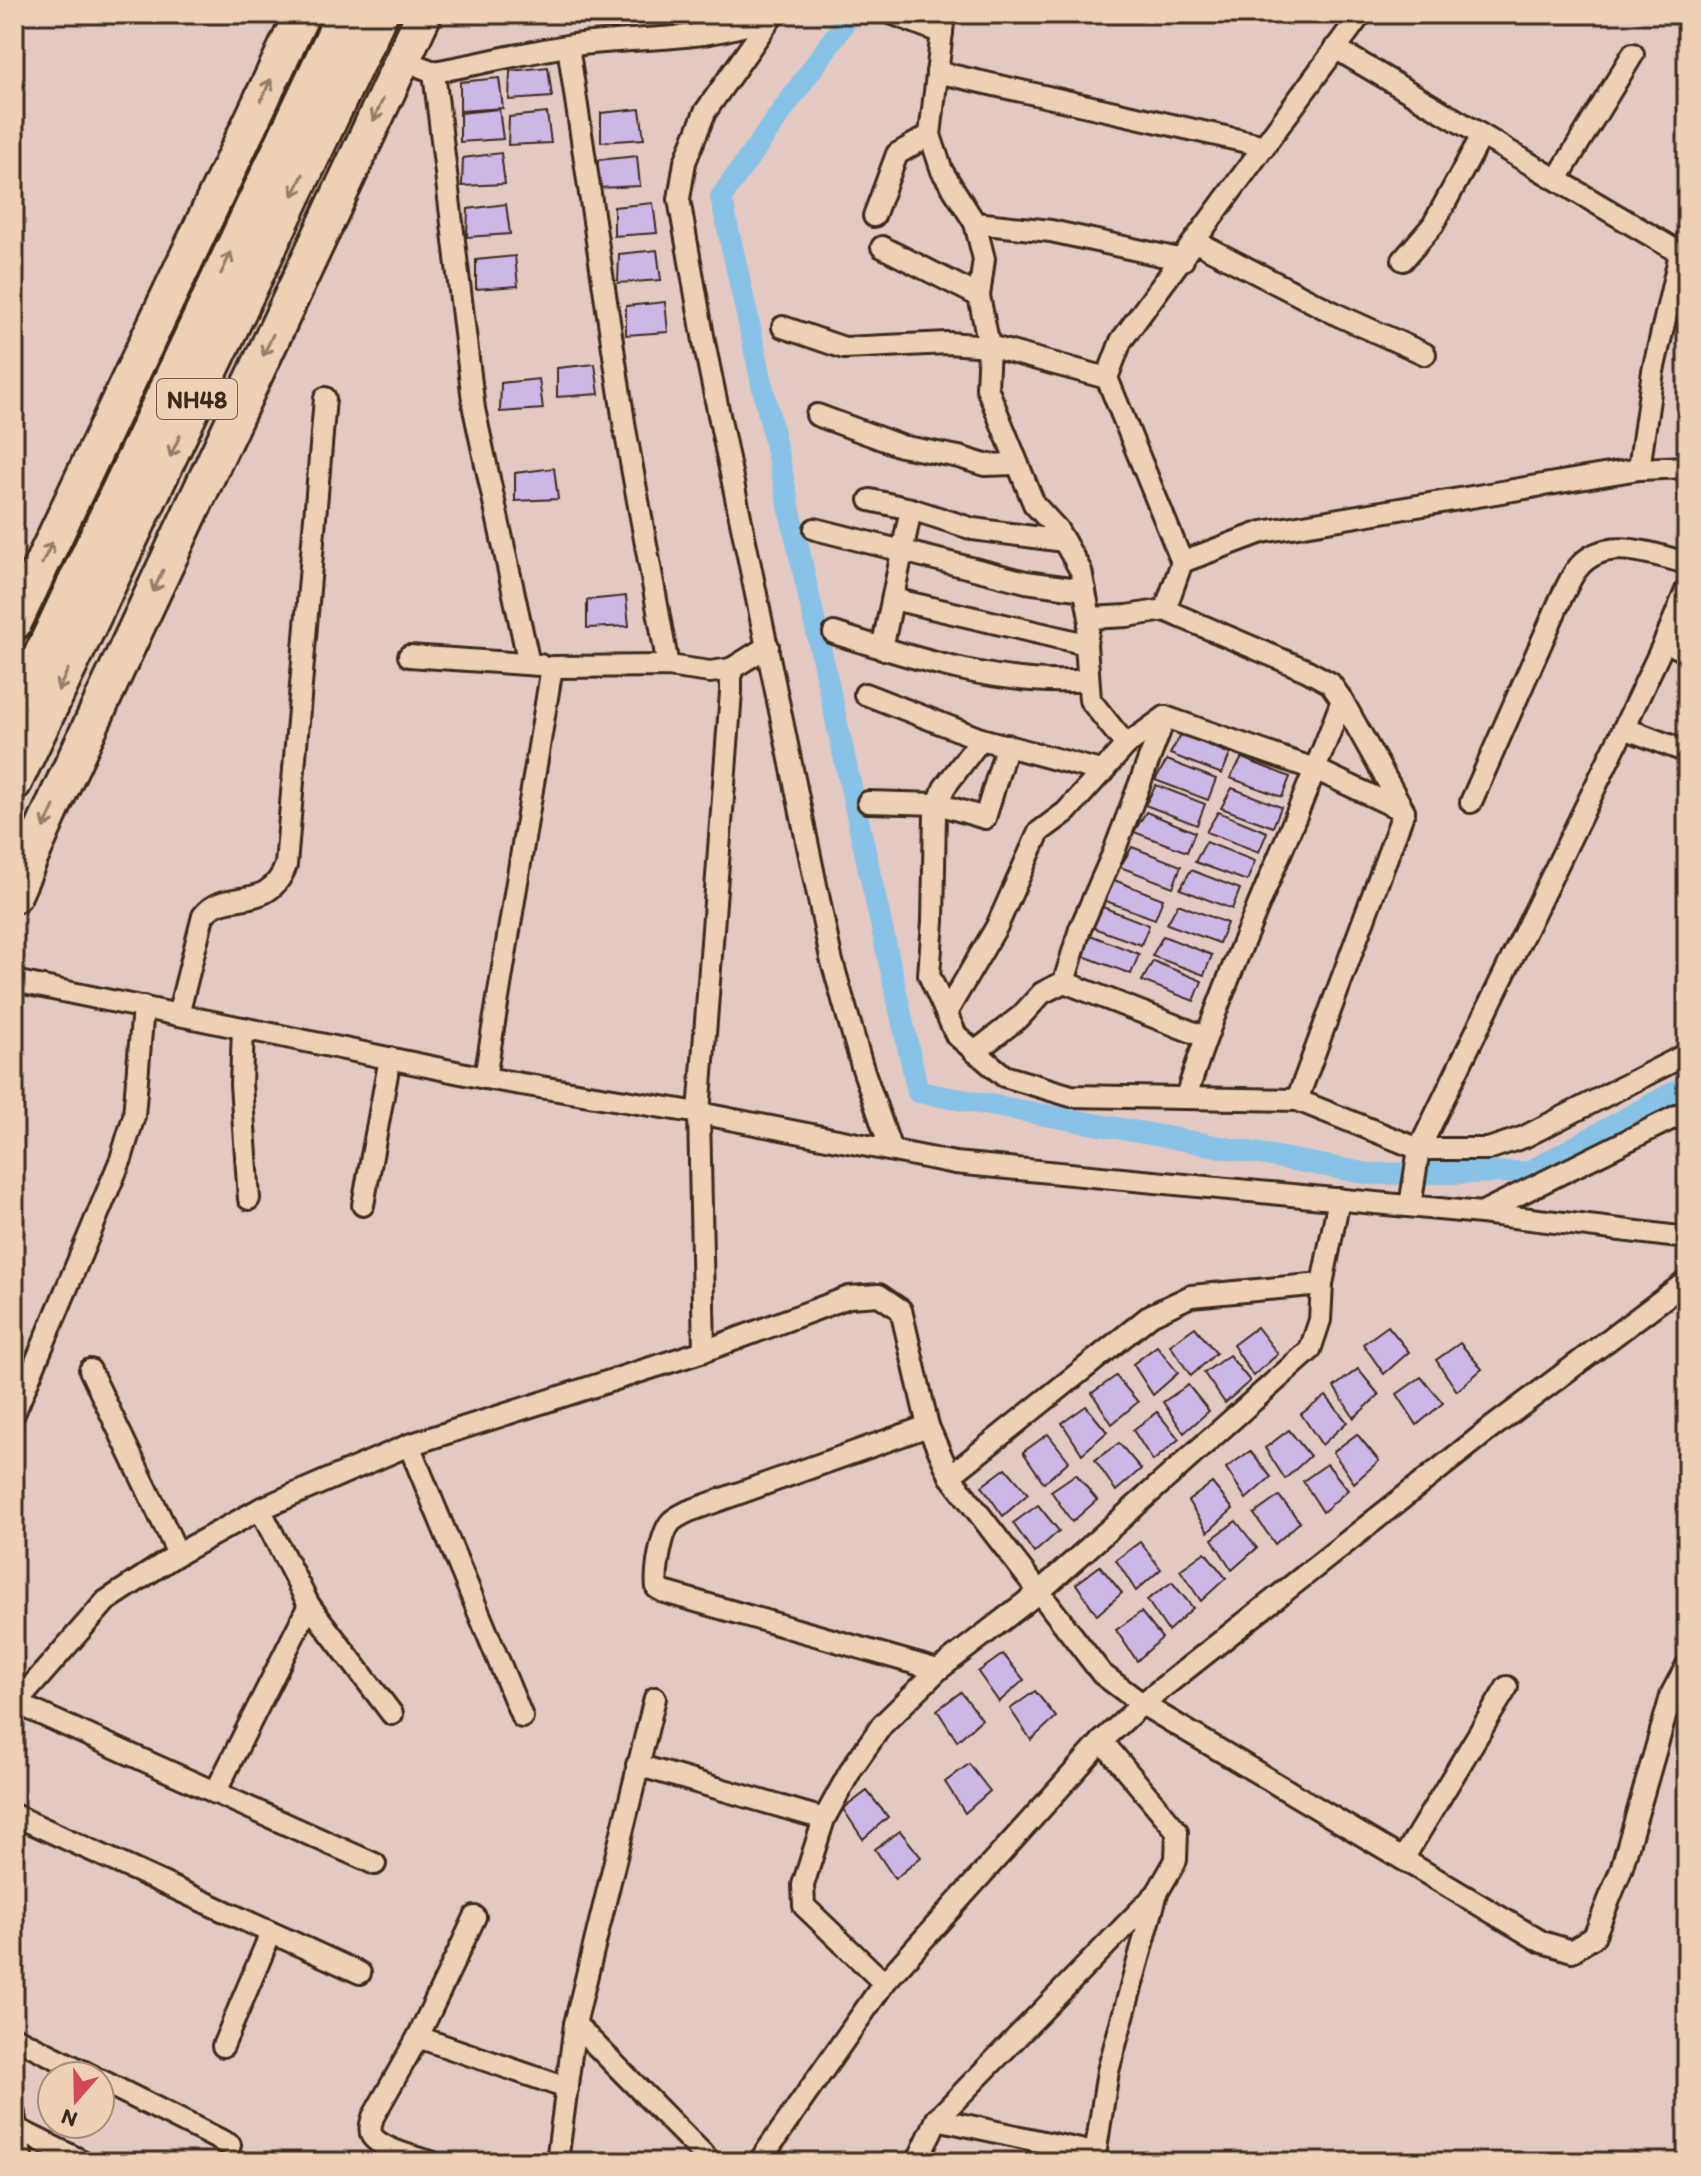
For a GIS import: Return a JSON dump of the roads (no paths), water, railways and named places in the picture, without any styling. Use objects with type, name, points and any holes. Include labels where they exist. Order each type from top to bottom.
[{"type":"highway","points":[[14,623],[302,14]]},
{"type":"highway","name":"NH48","points":[[14,713],[344,14]]},
{"type":"highway","name":"NH48","points":[[14,783],[380,14]]},
{"type":"highway","points":[[14,895],[424,14]]},
{"type":"street","points":[[893,14],[943,23],[930,135],[942,171],[975,223],[984,259],[979,296],[989,346],[987,388],[1015,464],[1034,504],[1057,529],[1081,571],[1090,618],[1086,644],[1090,700],[1126,745]]},
{"type":"street","points":[[1165,610],[1182,562],[1107,378],[1121,341],[1361,14]]},
{"type":"street","points":[[401,60],[434,72],[568,46],[719,31],[774,15]]},
{"type":"street","points":[[774,15],[705,112],[685,162],[679,199],[705,347],[831,958],[862,1066],[891,1150]]},
{"type":"street","points":[[568,46],[625,429],[668,666]]},
{"type":"street","points":[[1335,48],[1481,137],[1685,251],[1653,371],[1639,469]]},
{"type":"street","points":[[1557,179],[1633,54]]},
{"type":"street","points":[[434,72],[474,409],[529,664]]},
{"type":"street","points":[[937,72],[1265,146]]},
{"type":"street","points":[[874,216],[897,154],[930,135]]},
{"type":"street","points":[[1403,260],[1433,225],[1481,137]]},
{"type":"street","points":[[975,223],[1051,231],[1183,260]]},
{"type":"street","points":[[1196,242],[1340,316],[1425,354]]},
{"type":"street","points":[[882,247],[979,296]]},
{"type":"street","points":[[783,327],[844,348],[948,343],[989,346],[1107,378]]},
{"type":"street","points":[[178,1015],[203,916],[216,905],[263,894],[274,887],[286,865],[325,398]]},
{"type":"street","points":[[817,415],[901,446],[985,465],[1015,464]]},
{"type":"street","points":[[1182,562],[1262,532],[1639,469],[1687,467]]},
{"type":"street","points":[[870,500],[911,509],[973,529],[1064,541]]},
{"type":"street","points":[[882,649],[911,509]]},
{"type":"street","points":[[815,529],[1026,582],[1085,590]]},
{"type":"street","points":[[1471,802],[1562,596],[1579,566],[1598,553],[1621,548],[1687,563]]},
{"type":"street","points":[[1410,1202],[1417,1154],[1624,728],[1687,588]]},
{"type":"street","points":[[893,599],[1086,644]]},
{"type":"street","points":[[1090,618],[1165,610],[1330,683],[1404,811],[1297,1100]]},
{"type":"street","points":[[834,633],[882,649],[1008,679],[1063,683],[1088,680]]},
{"type":"street","points":[[1665,641],[1687,652]]},
{"type":"street","points":[[409,656],[552,667],[668,666],[710,672],[731,669],[768,646]]},
{"type":"street","points":[[485,1078],[552,667]]},
{"type":"street","points":[[704,1351],[699,1113],[731,669]]},
{"type":"street","points":[[865,694],[981,739],[1104,772]]},
{"type":"street","points":[[1186,1097],[1205,1037],[1317,770],[1342,700]]},
{"type":"street","points":[[1165,717],[1317,770],[1404,811]]},
{"type":"street","points":[[946,1013],[997,926],[1039,832],[1066,812],[1126,745],[1165,717]]},
{"type":"street","points":[[975,1052],[1021,1016],[1042,993],[1064,982],[1080,929],[1113,854],[1165,717]]},
{"type":"street","points":[[1624,728],[1687,752]]},
{"type":"street","points":[[981,739],[944,788],[935,813],[929,975],[956,1035],[1004,1076],[1071,1096],[1297,1100],[1417,1154],[1488,1149],[1524,1137],[1687,1054]]},
{"type":"street","points":[[868,802],[938,804],[985,818],[1007,745]]},
{"type":"street","points":[[14,981],[485,1078],[699,1113],[955,1163],[1339,1199],[1410,1202],[1687,1238]]},
{"type":"street","points":[[1064,982],[1205,1037]]},
{"type":"street","points":[[14,1414],[121,1159],[134,1116],[143,1007]]},
{"type":"street","points":[[243,1028],[241,1084],[249,1199]]},
{"type":"street","points":[[363,1205],[390,1058]]},
{"type":"street","points":[[1481,1213],[1687,1111]]},
{"type":"street","points":[[884,1983],[804,1906],[803,1885],[824,1819],[852,1768],[882,1725],[938,1670],[1039,1592],[1310,1350],[1320,1320],[1322,1284],[1339,1199]]},
{"type":"street","points":[[759,2162],[884,1983],[1102,1741],[1142,1704],[1486,1432],[1687,1281]]},
{"type":"street","points":[[950,1476],[1151,1315],[1191,1296],[1322,1284]]},
{"type":"street","points":[[375,1864],[15,1705],[106,1601],[178,1554],[260,1509],[409,1445],[704,1351],[849,1297],[879,1295],[901,1310],[928,1426],[950,1476],[1102,1674],[1142,1704],[1542,1942],[1572,1951],[1594,1937],[1621,1870],[1672,1693],[1687,1665]]},
{"type":"street","points":[[90,1370],[178,1554]]},
{"type":"street","points":[[928,1426],[689,1511],[673,1520],[667,1529],[655,1575],[657,1588],[664,1592],[938,1670]]},
{"type":"street","points":[[409,1445],[522,1717]]},
{"type":"street","points":[[260,1509],[309,1605],[392,1714]]},
{"type":"street","points":[[215,1793],[309,1605]]},
{"type":"street","points":[[1403,1859],[1507,1687]]},
{"type":"street","points":[[557,2162],[575,2024],[655,1698]]},
{"type":"street","points":[[917,2162],[937,2119],[1157,1893],[1176,1860],[1177,1831],[1102,1741]]},
{"type":"street","points":[[637,1765],[824,1819]]},
{"type":"street","points":[[14,1815],[360,1973]]},
{"type":"street","points":[[937,2119],[1094,2157],[1108,2071],[1157,1893]]},
{"type":"street","points":[[431,2162],[380,2143],[370,2128],[373,2117],[418,2037],[475,1917]]},
{"type":"street","points":[[223,2046],[271,1933]]},
{"type":"street","points":[[575,2024],[711,2162]]},
{"type":"street","points":[[14,2037],[60,2060]]},
{"type":"street","points":[[418,2037],[567,2088]]},
{"type":"street","points":[[116,2088],[230,2145]]},
{"type":"street","points":[[16,2121],[22,2162]]},
{"type":"street","points":[[16,2121],[84,2162]]},
{"type":"waterway","points":[[851,14],[721,197],[918,1092],[1370,1174],[1529,1172],[1687,1085]]}]
